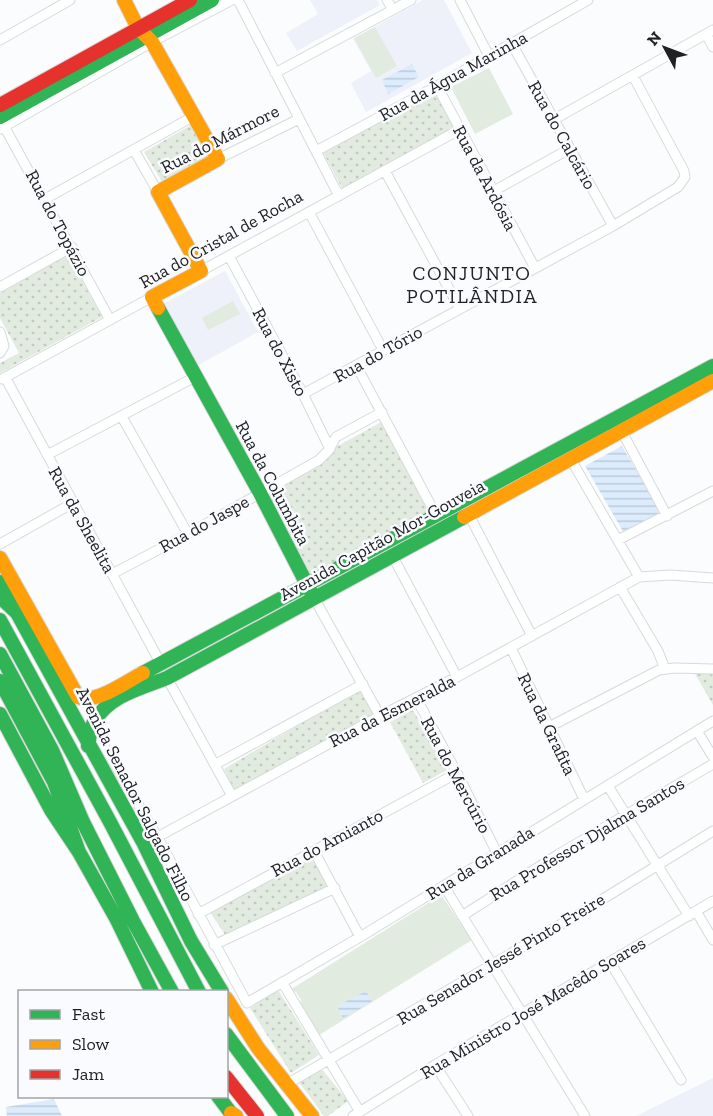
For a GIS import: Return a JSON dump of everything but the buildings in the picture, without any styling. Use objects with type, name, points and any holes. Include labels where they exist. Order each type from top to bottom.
[{"type":"main road","points":[[124,0],[218,159]]},
{"type":"main road","points":[[2,124],[145,35],[190,0]]},
{"type":"main road","points":[[0,105],[212,0]]},
{"type":"main road","name":"Rua do Mármore","points":[[158,192],[218,159]]},
{"type":"main road","points":[[158,192],[201,271]]},
{"type":"main road","name":"Rua do Cristal de Rocha","points":[[152,297],[201,271]]},
{"type":"main road","name":"Rua da Columbita","points":[[152,297],[260,493],[314,598]]},
{"type":"main road","points":[[160,662],[436,515],[669,397],[713,366]]},
{"type":"main road","name":"Avenida Capitão Mor-Gouveia","points":[[92,725],[99,714],[113,703],[167,678],[621,430],[669,397],[713,381]]},
{"type":"main road","name":"Avenida Senador Salgado Filho","points":[[0,558],[78,697],[86,700],[102,696],[160,662]]},
{"type":"main road","name":"Avenida Senador Salgado Filho","points":[[0,582],[63,695],[88,746],[144,844],[191,941],[221,990]]},
{"type":"main road","points":[[0,597],[17,613]]},
{"type":"main road","name":"Avenida Senador Salgado Filho","points":[[0,620],[198,990]]},
{"type":"main road","points":[[0,654],[61,768],[83,822],[171,990]]},
{"type":"main road","points":[[0,681],[54,782],[83,822]]},
{"type":"main road","points":[[0,714],[35,782],[61,827],[79,852],[116,918],[151,990]]},
{"type":"main road","points":[[88,746],[92,725]]},
{"type":"main road","points":[[54,782],[79,852]]},
{"type":"main road","points":[[228,1001],[258,1048],[312,1116]]},
{"type":"main road","points":[[228,1037],[287,1116]]},
{"type":"main road","points":[[228,1080],[257,1116]]},
{"type":"main road","points":[[220,1098],[233,1115]]},
{"type":"street","points":[[0,40],[70,0]]},
{"type":"street","points":[[145,35],[232,0]]},
{"type":"street","points":[[238,0],[339,196]]},
{"type":"street","points":[[387,0],[393,10]]},
{"type":"street","points":[[275,73],[411,0]]},
{"type":"street","points":[[460,0],[489,57]]},
{"type":"street","name":"Rua da Água Marinha","points":[[316,151],[437,86],[588,0]]},
{"type":"street","points":[[553,120],[709,32],[713,47]]},
{"type":"street","name":"Rua do Calcário","points":[[512,44],[613,226]]},
{"type":"street","name":"Rua do Tório","points":[[303,394],[613,226],[673,191],[682,181],[685,172],[633,76]]},
{"type":"street","name":"Rua da Ardósia","points":[[437,86],[492,192],[535,268]]},
{"type":"street","points":[[45,199],[194,116]]},
{"type":"street","name":"Rua do Mármore","points":[[218,159],[299,119]]},
{"type":"street","name":"Rua do Topázio","points":[[2,124],[72,247],[110,320]]},
{"type":"street","name":"Rua do Cristal de Rocha","points":[[201,271],[459,130]]},
{"type":"street","points":[[492,192],[569,149]]},
{"type":"street","points":[[134,150],[158,192]]},
{"type":"street","points":[[384,171],[460,309]]},
{"type":"street","points":[[309,212],[382,350]]},
{"type":"street","points":[[0,287],[72,247]]},
{"type":"street","name":"Rua do Xisto","points":[[229,255],[330,449]]},
{"type":"street","name":"Rua do Cristal de Rocha","points":[[3,378],[152,297]]},
{"type":"street","points":[[0,332],[2,350]]},
{"type":"street","points":[[356,365],[436,515]]},
{"type":"street","points":[[47,455],[195,377]]},
{"type":"street","name":"Rua da Sheelita","points":[[3,378],[160,662]]},
{"type":"street","name":"Rua do Jaspe","points":[[112,574],[319,460],[340,434],[382,412]]},
{"type":"street","points":[[122,417],[188,534]]},
{"type":"street","points":[[621,430],[667,516]]},
{"type":"street","points":[[570,458],[639,577],[670,575],[713,578]]},
{"type":"street","points":[[618,540],[713,491]]},
{"type":"street","points":[[0,544],[73,503]]},
{"type":"street","points":[[468,513],[532,636]]},
{"type":"street","points":[[392,555],[458,677]]},
{"type":"street","name":"Rua da Esmeralda","points":[[144,844],[380,716],[458,677],[639,577]]},
{"type":"street","points":[[620,587],[658,651],[665,669]]},
{"type":"street","name":"Rua da Columbita","points":[[314,598],[380,716]]},
{"type":"street","name":"Rua da Grafita","points":[[511,648],[584,799]]},
{"type":"street","points":[[549,727],[665,669],[713,669]]},
{"type":"street","points":[[167,678],[232,796]]},
{"type":"street","points":[[216,764],[363,684]]},
{"type":"street","name":"Rua do Mercúrio","points":[[416,698],[457,773],[496,853]]},
{"type":"street","name":"Rua da Granada","points":[[247,1003],[360,937],[713,721]]},
{"type":"street","name":"Avenida Senador Salgado Filho","points":[[92,725],[158,838],[247,1003]]},
{"type":"street","points":[[697,730],[713,757]]},
{"type":"street","name":"Rua Professor Djalma Santos","points":[[462,916],[559,854],[713,764]]},
{"type":"street","name":"Rua do Amianto","points":[[198,914],[457,773]]},
{"type":"street","points":[[608,786],[657,866],[713,940]]},
{"type":"street","name":"Rua Senador Jessé Pinto Freire","points":[[287,1084],[713,831]]},
{"type":"street","points":[[314,850],[360,937]]},
{"type":"street","points":[[444,886],[585,1116]]},
{"type":"street","points":[[214,945],[334,888]]},
{"type":"street","name":"Rua Ministro José Macêdo Soares","points":[[357,1114],[435,1065],[713,901]]},
{"type":"street","points":[[610,962],[681,1080]]},
{"type":"street","points":[[282,982],[357,1114]]},
{"type":"street","points":[[435,1065],[468,1116]]},
{"type":"shaded area","points":[[310,0],[377,0],[380,5],[297,51],[286,33],[318,14]]},
{"type":"shaded area","points":[[423,0],[444,0],[472,53],[366,112],[351,83],[371,71],[353,39]]},
{"type":"shaded area","points":[[375,27],[397,66],[376,78],[354,38]]},
{"type":"shaded area","points":[[489,68],[513,114],[475,134],[451,87]]},
{"type":"shaded area","points":[[436,92],[456,129],[343,190],[323,152]]},
{"type":"shaded area","points":[[193,124],[212,158],[164,185],[144,152]]},
{"type":"shaded area","points":[[68,255],[102,317],[0,373],[0,363],[19,353],[0,318],[0,293]]},
{"type":"shaded area","points":[[225,271],[258,332],[197,366],[163,304]]},
{"type":"shaded area","points":[[233,301],[240,314],[208,330],[202,318]]},
{"type":"shaded area","points":[[385,420],[430,516],[313,579],[264,494],[325,460],[336,447]]},
{"type":"shaded area","points":[[694,672],[713,672],[713,705]]},
{"type":"shaded area","points":[[359,689],[379,716],[235,791],[224,769]]},
{"type":"shaded area","points":[[413,710],[447,770],[423,783],[390,722]]},
{"type":"shaded area","points":[[314,858],[330,887],[226,936],[210,912],[260,883]]},
{"type":"shaded area","points":[[441,895],[472,940],[316,1037],[299,1009],[301,1000],[296,992],[290,990]]},
{"type":"shaded area","points":[[278,990],[319,1055],[291,1073],[250,1008]]},
{"type":"shaded area","points":[[320,1067],[348,1101],[328,1116],[324,1116],[299,1082]]},
{"type":"shaded area","points":[[713,1078],[713,1116],[636,1116]]},
{"type":"water","points":[[412,64],[419,77],[388,94],[382,80]]},
{"type":"water","points":[[622,446],[662,514],[624,533],[585,466]]},
{"type":"water","points":[[366,991],[372,1002],[343,1018],[337,1006]]},
{"type":"water","points":[[54,1099],[62,1116],[7,1116],[6,1107]]},
{"type":"traffic: fast","points":[[0,117],[212,0]]},
{"type":"traffic: fast","points":[[158,308],[260,493],[314,598]]},
{"type":"traffic: fast","points":[[143,673],[713,366]]},
{"type":"traffic: fast","points":[[88,746],[94,722],[100,713],[116,699],[167,678],[464,517]]},
{"type":"traffic: fast","points":[[0,582],[144,844],[191,941],[221,990]]},
{"type":"traffic: fast","points":[[0,597],[17,613]]},
{"type":"traffic: fast","points":[[0,620],[198,990]]},
{"type":"traffic: fast","points":[[0,654],[52,750],[83,822],[171,990]]},
{"type":"traffic: fast","points":[[0,681],[54,782],[79,852],[116,918],[151,990]]},
{"type":"traffic: fast","points":[[0,714],[51,810],[79,852]]},
{"type":"traffic: fast","points":[[228,1037],[287,1116]]},
{"type":"traffic: fast","points":[[220,1098],[233,1116]]},
{"type":"traffic: slow","points":[[124,0],[138,28],[152,42],[218,159],[158,192],[201,271],[152,297],[158,308]]},
{"type":"traffic: slow","points":[[464,517],[713,381]]},
{"type":"traffic: slow","points":[[0,558],[78,697],[85,699],[102,695],[143,673]]},
{"type":"traffic: slow","points":[[228,1001],[258,1048],[312,1116]]},
{"type":"traffic: slow","points":[[231,1113],[236,1116]]},
{"type":"traffic: jam","points":[[0,105],[190,0]]},
{"type":"traffic: jam","points":[[228,1080],[257,1116]]},
{"type":"district","name":"CONJUNTO POTILÂNDIA","points":[[472,284]]}]
